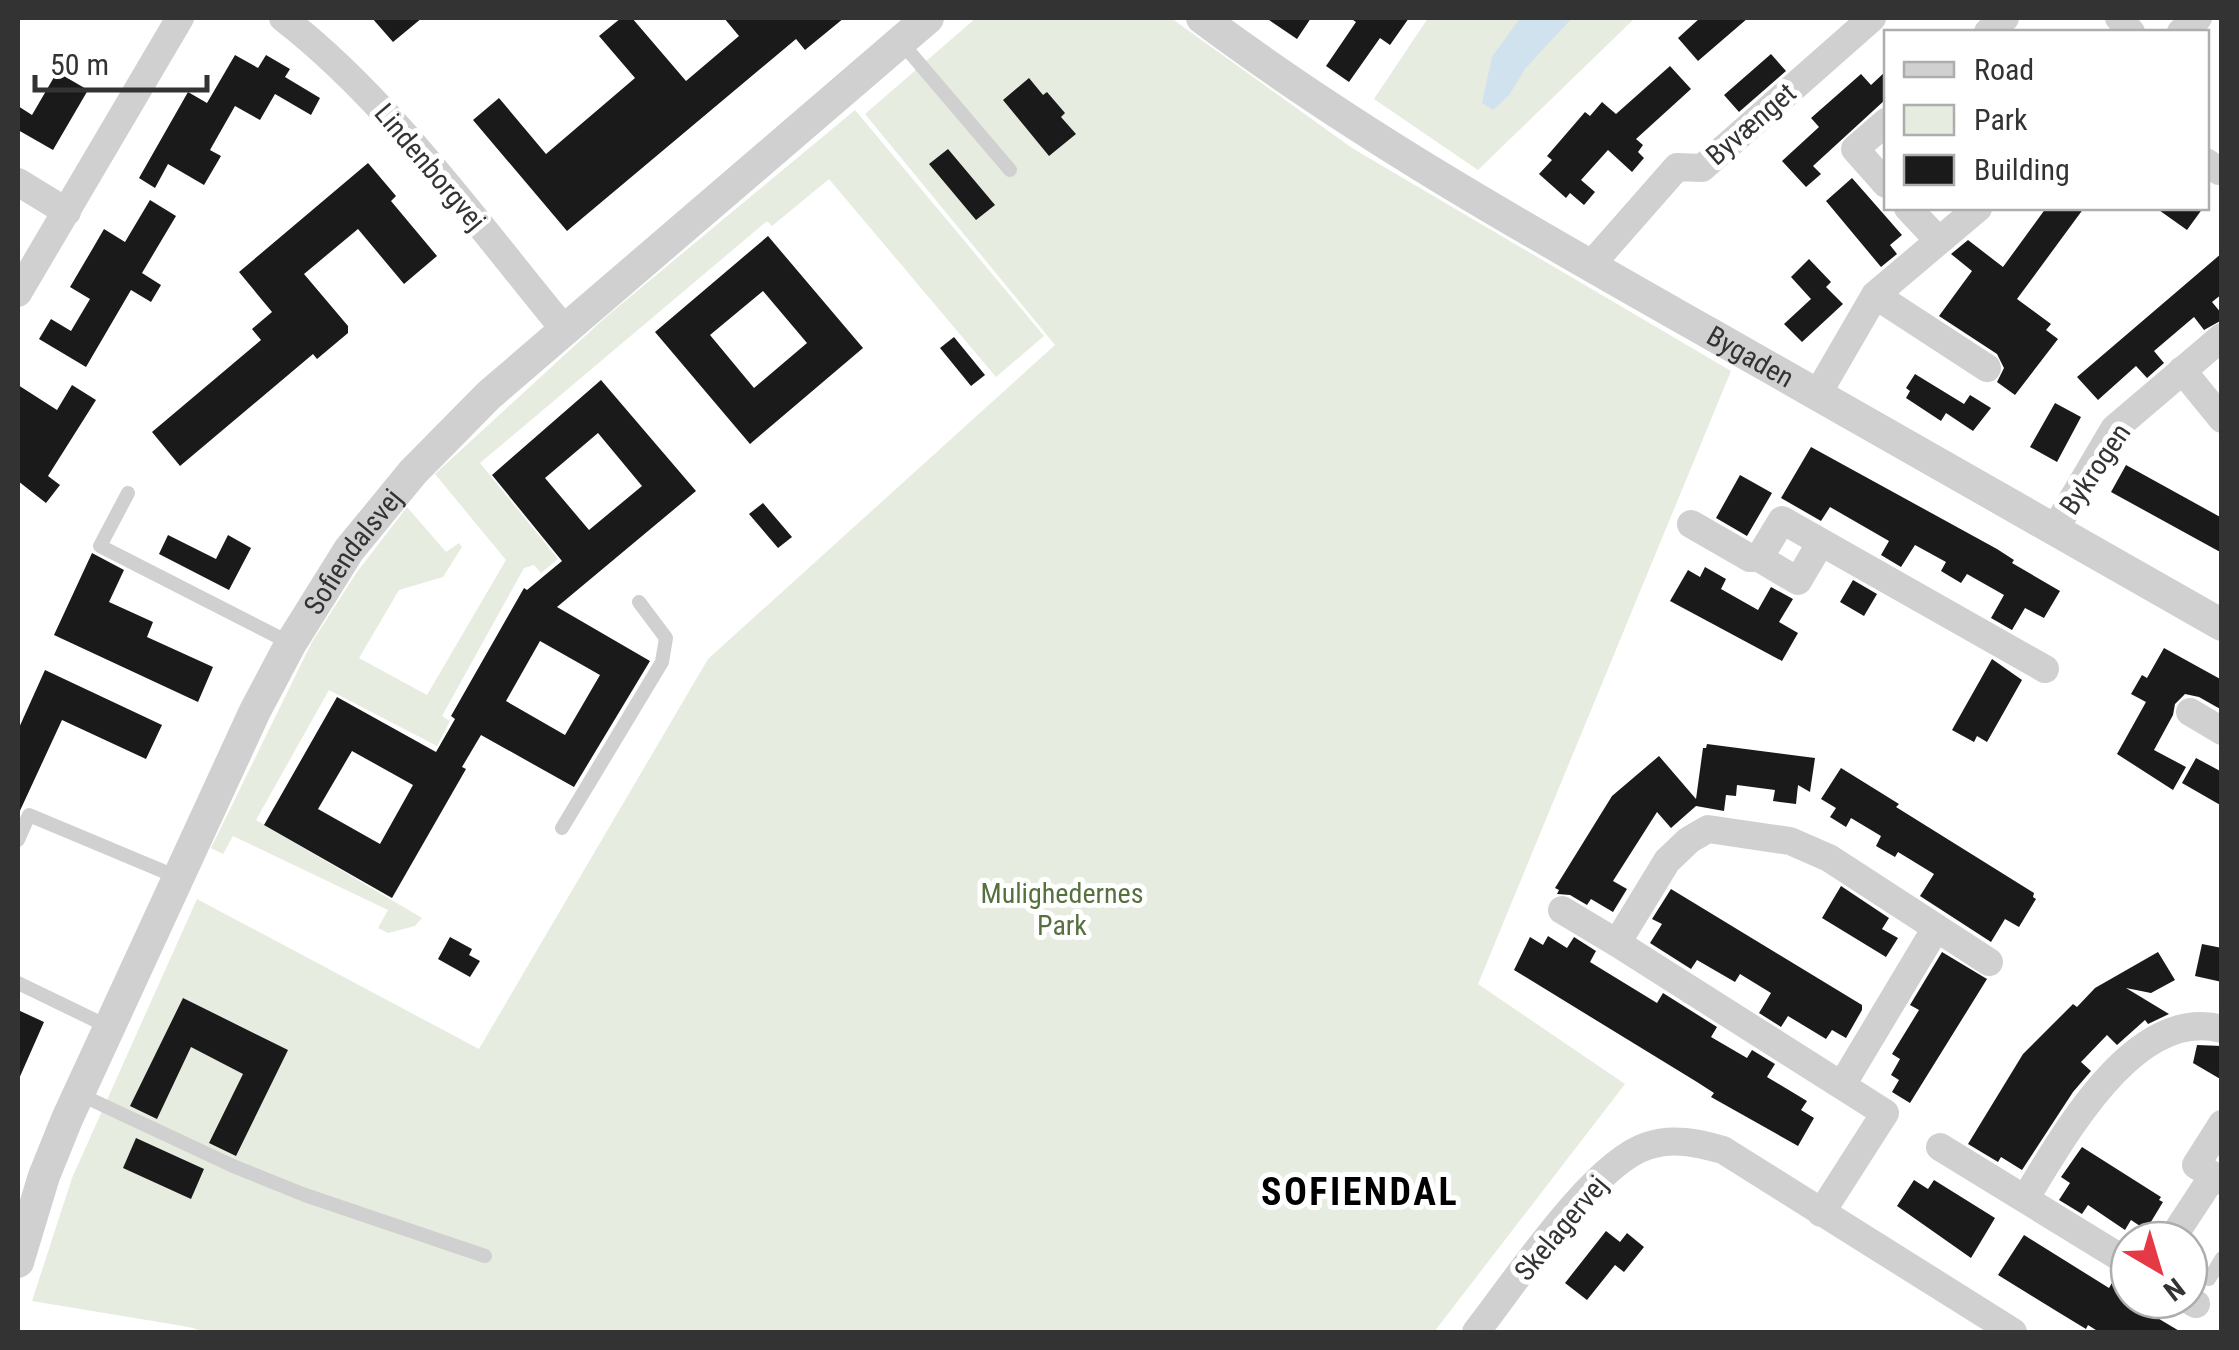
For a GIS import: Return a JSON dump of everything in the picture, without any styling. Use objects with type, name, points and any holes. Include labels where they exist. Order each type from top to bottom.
[{"type":"street","points":[[18,293],[180,18]]},
{"type":"street","name":"Lindenborgvej","points":[[284,18],[325,50],[369,96],[564,329]]},
{"type":"street","name":"Sofiendalsvej","points":[[18,1262],[44,1176],[178,878],[291,643],[349,550],[413,472],[489,395],[928,18]]},
{"type":"street","name":"Bygaden","points":[[1202,18],[1283,78],[1372,136],[1590,266],[2222,625]]},
{"type":"street","name":"Byvænget","points":[[1590,266],[1677,168],[1702,168],[1872,18]]},
{"type":"street","points":[[1884,124],[1855,150],[1884,182]]},
{"type":"street","points":[[18,182],[66,212]]},
{"type":"street","points":[[1910,210],[1938,242]]},
{"type":"street","points":[[1817,395],[1875,295],[1976,210]]},
{"type":"street","points":[[1875,295],[1988,368]]},
{"type":"street","name":"Bykrogen","points":[[2055,530],[2114,430],[2222,337]]},
{"type":"street","points":[[2182,370],[2222,418]]},
{"type":"street","points":[[1759,558],[1782,520],[2045,669]]},
{"type":"street","points":[[1692,524],[1798,581],[1821,542]]},
{"type":"street","points":[[2190,712],[2222,731]]},
{"type":"street","points":[[1618,943],[1668,861],[1689,840],[1708,829],[1804,846],[1829,858],[1989,962]]},
{"type":"street","points":[[1562,910],[1885,1113],[1821,1213]]},
{"type":"street","points":[[1842,1085],[1936,928]]},
{"type":"street","points":[[2024,1199],[2086,1102],[2134,1054],[2163,1034],[2190,1024],[2222,1028]]},
{"type":"street","points":[[2185,1220],[2217,1179],[2196,1165],[2222,1124]]},
{"type":"street","name":"Skelagervej","points":[[1476,1332],[1590,1190],[1619,1160],[1645,1146],[1667,1141],[1694,1142],[1723,1150],[2013,1332]]},
{"type":"street","points":[[1940,1147],[2109,1251]]},
{"type":"lane","points":[[901,41],[1010,170]]},
{"type":"lane","points":[[128,494],[100,546],[291,643]]},
{"type":"lane","points":[[562,828],[662,662],[666,638],[639,602]]},
{"type":"lane","points":[[18,840],[29,815],[178,878]]},
{"type":"lane","points":[[18,984],[110,1027]]},
{"type":"lane","points":[[79,1094],[232,1166],[485,1256]]},
{"type":"green space","name":"Mulighedernes Park","points":[[976,18],[1171,18],[1352,148],[1731,371],[1478,984],[1625,1084],[1434,1332],[205,1332],[32,1301],[72,1178],[197,899],[479,1049],[708,659],[1055,345],[865,114]]},
{"type":"green space","points":[[1428,18],[1635,18],[1478,170],[1374,99]]},
{"type":"green space","points":[[855,110],[1044,336],[996,377],[829,179],[772,226],[767,221],[480,463],[558,559],[541,573],[534,565],[524,568],[442,716],[450,721],[437,746],[329,690],[256,820],[422,918],[415,926],[388,933],[378,928],[388,910],[233,836],[223,854],[211,848],[312,642],[357,572],[407,507],[446,552],[459,543],[462,547],[443,577],[399,590],[359,658],[427,695],[506,560],[435,474],[607,316]]},
{"type":"water","points":[[1520,18],[1572,18],[1493,110],[1482,103],[1492,57]]},
{"type":"building","points":[[372,18],[422,18],[393,42]]},
{"type":"building","points":[[621,18],[632,18],[686,81],[739,36],[724,18],[844,18],[805,50],[796,39],[567,231],[473,120],[499,98],[546,154],[635,78],[599,36]]},
{"type":"building","points":[[1266,18],[1311,18],[1297,39]]},
{"type":"building","points":[[1350,18],[1409,18],[1390,45],[1380,38],[1349,82],[1326,66],[1356,22]]},
{"type":"building","points":[[1700,18],[1748,18],[1698,61],[1678,38]]},
{"type":"building","points":[[1771,54],[1786,71],[1739,112],[1724,95]]},
{"type":"building","points":[[235,55],[258,68],[266,55],[290,69],[285,77],[320,98],[311,115],[275,94],[260,120],[235,106],[210,150],[221,156],[204,185],[168,164],[155,188],[139,178],[188,92],[207,103]]},
{"type":"building","points":[[1670,66],[1691,89],[1636,139],[1643,145],[1638,152],[1644,158],[1632,172],[1608,150],[1581,180],[1595,192],[1584,205],[1570,193],[1566,198],[1539,174],[1552,160],[1547,156],[1585,112],[1590,116],[1602,102],[1616,114]]},
{"type":"building","points":[[57,72],[88,90],[53,150],[18,130],[18,106],[32,115]]},
{"type":"building","points":[[1884,73],[1884,101],[1813,166],[1821,174],[1806,187],[1782,161],[1819,127],[1811,118],[1861,74],[1871,85]]},
{"type":"building","points":[[1029,78],[1065,113],[1061,117],[1076,134],[1049,156],[1003,100]]},
{"type":"building","points":[[948,149],[995,205],[976,220],[929,164]]},
{"type":"building","points":[[368,163],[396,196],[391,201],[437,256],[404,284],[358,229],[304,274],[348,326],[348,333],[317,359],[313,354],[180,466],[152,432],[261,340],[252,329],[272,312],[239,272]]},
{"type":"building","points":[[1852,178],[1902,235],[1890,245],[1897,254],[1881,267],[1826,201]]},
{"type":"building","points":[[150,200],[176,216],[142,273],[161,285],[151,302],[131,290],[86,367],[39,339],[51,319],[71,331],[90,299],[70,287],[104,229],[125,242]]},
{"type":"building","points":[[2045,210],[2083,210],[2017,299],[2051,324],[2046,330],[2058,339],[2015,395],[1997,382],[2004,368],[1997,354],[1939,316],[1972,271],[1951,254],[1968,240],[2003,267]]},
{"type":"building","points":[[2159,210],[2202,210],[2187,230]]},
{"type":"building","points":[[768,236],[863,348],[750,444],[655,332]],"holes":[[[763,291],[807,343],[754,388],[710,335]]]},
{"type":"building","points":[[2222,253],[2222,294],[2212,302],[2222,320],[2204,330],[2194,317],[2154,351],[2164,363],[2147,378],[2136,366],[2098,400],[2077,377]]},
{"type":"building","points":[[1809,259],[1831,282],[1826,287],[1843,304],[1802,342],[1784,324],[1811,299],[1791,277]]},
{"type":"building","points":[[954,337],[985,375],[971,386],[940,348]]},
{"type":"building","points":[[1915,374],[1964,404],[1970,395],[1991,408],[1973,431],[1946,413],[1941,421],[1906,398],[1910,391],[1906,388]]},
{"type":"building","points":[[601,380],[696,491],[557,607],[650,661],[574,787],[481,735],[462,767],[466,769],[392,898],[264,825],[337,697],[436,752],[455,719],[451,716],[524,588],[527,590],[562,561],[492,475]],"holes":[[[598,433],[642,486],[589,530],[545,478]],[[540,641],[600,675],[565,735],[506,701]],[[352,751],[413,785],[380,844],[318,809]]]},
{"type":"building","points":[[18,385],[57,410],[72,385],[96,400],[48,476],[60,485],[46,503],[18,481]]},
{"type":"building","points":[[2055,403],[2081,417],[2057,462],[2030,447]]},
{"type":"building","points":[[1811,447],[1997,549],[2014,560],[2012,563],[2060,591],[2044,618],[2025,608],[2012,630],[1991,618],[2004,595],[1967,574],[1961,583],[1941,571],[1946,562],[1915,545],[1901,567],[1881,555],[1889,541],[1830,507],[1821,521],[1781,498]]},
{"type":"building","points":[[2126,465],[2222,518],[2222,553],[2111,492]]},
{"type":"building","points":[[1740,475],[1772,493],[1747,536],[1716,518]]},
{"type":"building","points":[[763,503],[792,537],[778,548],[749,514]]},
{"type":"building","points":[[168,535],[216,559],[228,535],[251,548],[229,590],[159,554]]},
{"type":"building","points":[[92,553],[124,570],[109,602],[153,622],[147,637],[213,667],[198,702],[54,635]]},
{"type":"building","points":[[1705,567],[1726,579],[1721,589],[1758,610],[1771,587],[1793,599],[1779,622],[1798,633],[1782,661],[1670,601],[1688,570],[1700,577]]},
{"type":"building","points":[[1853,580],[1877,594],[1864,616],[1840,602]]},
{"type":"building","points":[[2164,648],[2222,680],[2222,710],[2185,694],[2175,704],[2154,750],[2186,767],[2173,790],[2117,754],[2146,702],[2131,694],[2142,675],[2147,678]]},
{"type":"building","points":[[1992,659],[2022,680],[1987,742],[1977,736],[1974,742],[1952,730]]},
{"type":"building","points":[[45,670],[162,725],[146,759],[62,720],[18,815],[18,730]]},
{"type":"building","points":[[1707,744],[1815,758],[1810,792],[1798,785],[1796,804],[1773,801],[1775,790],[1737,785],[1736,796],[1726,795],[1724,811],[1696,806],[1671,828],[1657,812],[1613,881],[1627,889],[1613,912],[1591,899],[1587,905],[1570,895],[1557,894],[1559,890],[1555,888],[1612,796],[1659,756],[1696,799],[1703,748]]},
{"type":"building","points":[[2196,758],[2222,772],[2222,806],[2182,783]]},
{"type":"building","points":[[1841,768],[2034,893],[2036,899],[2019,927],[2005,919],[1991,942],[1920,896],[1934,874],[1898,852],[1895,857],[1876,846],[1881,836],[1851,818],[1846,827],[1830,817],[1836,808],[1821,799]]},
{"type":"building","points":[[1841,886],[1889,918],[1882,929],[1898,938],[1886,957],[1822,918]]},
{"type":"building","points":[[1671,889],[1862,1005],[1846,1038],[1832,1030],[1826,1039],[1788,1016],[1781,1027],[1759,1013],[1771,993],[1740,974],[1735,982],[1697,960],[1691,969],[1650,943],[1662,924],[1652,919]]},
{"type":"building","points":[[1548,936],[1567,948],[1574,937],[1596,951],[1590,962],[1657,1003],[1663,993],[1717,1027],[1711,1037],[1747,1058],[1752,1050],[1775,1064],[1767,1077],[1807,1101],[1801,1110],[1814,1118],[1798,1146],[1711,1097],[1714,1093],[1697,1082],[1514,970],[1530,937],[1543,945]]},
{"type":"building","points":[[450,937],[472,949],[469,955],[480,961],[470,977],[438,959]]},
{"type":"building","points":[[2202,944],[2222,948],[2222,982],[2195,976]]},
{"type":"building","points":[[1942,952],[1987,979],[1910,1103],[1892,1092],[1899,1080],[1891,1075],[1900,1059],[1892,1054],[1919,1010],[1910,1005]]},
{"type":"building","points":[[2158,952],[2175,980],[2151,993],[2126,988],[2169,1014],[2148,1024],[2145,1020],[2117,1045],[2107,1035],[2081,1062],[2091,1071],[2022,1170],[2001,1157],[1998,1162],[1968,1144],[2023,1054],[2073,1004],[2077,1007],[2095,988]]},
{"type":"building","points":[[183,998],[288,1050],[236,1156],[209,1143],[243,1074],[191,1047],[157,1119],[130,1106]]},
{"type":"building","points":[[18,1010],[44,1022],[18,1081]]},
{"type":"building","points":[[2197,1045],[2222,1046],[2222,1080],[2193,1063]]},
{"type":"building","points":[[136,1138],[204,1169],[191,1199],[123,1168]]},
{"type":"building","points":[[2082,1147],[2161,1197],[2163,1202],[2152,1220],[2110,1220],[2088,1205],[2082,1214],[2059,1200],[2070,1183],[2061,1177]]},
{"type":"building","points":[[1914,1180],[1928,1189],[1934,1180],[1995,1218],[1971,1258],[1897,1206]]},
{"type":"building","points":[[1606,1231],[1620,1242],[1627,1233],[1644,1247],[1624,1272],[1615,1265],[1587,1300],[1565,1283]]},
{"type":"building","points":[[2024,1235],[2109,1288],[2109,1320],[2161,1320],[2181,1332],[2099,1332],[2088,1325],[2086,1329],[1998,1275]]},
{"type":"district","name":"SOFIENDAL","points":[[1360,1192]]}]
